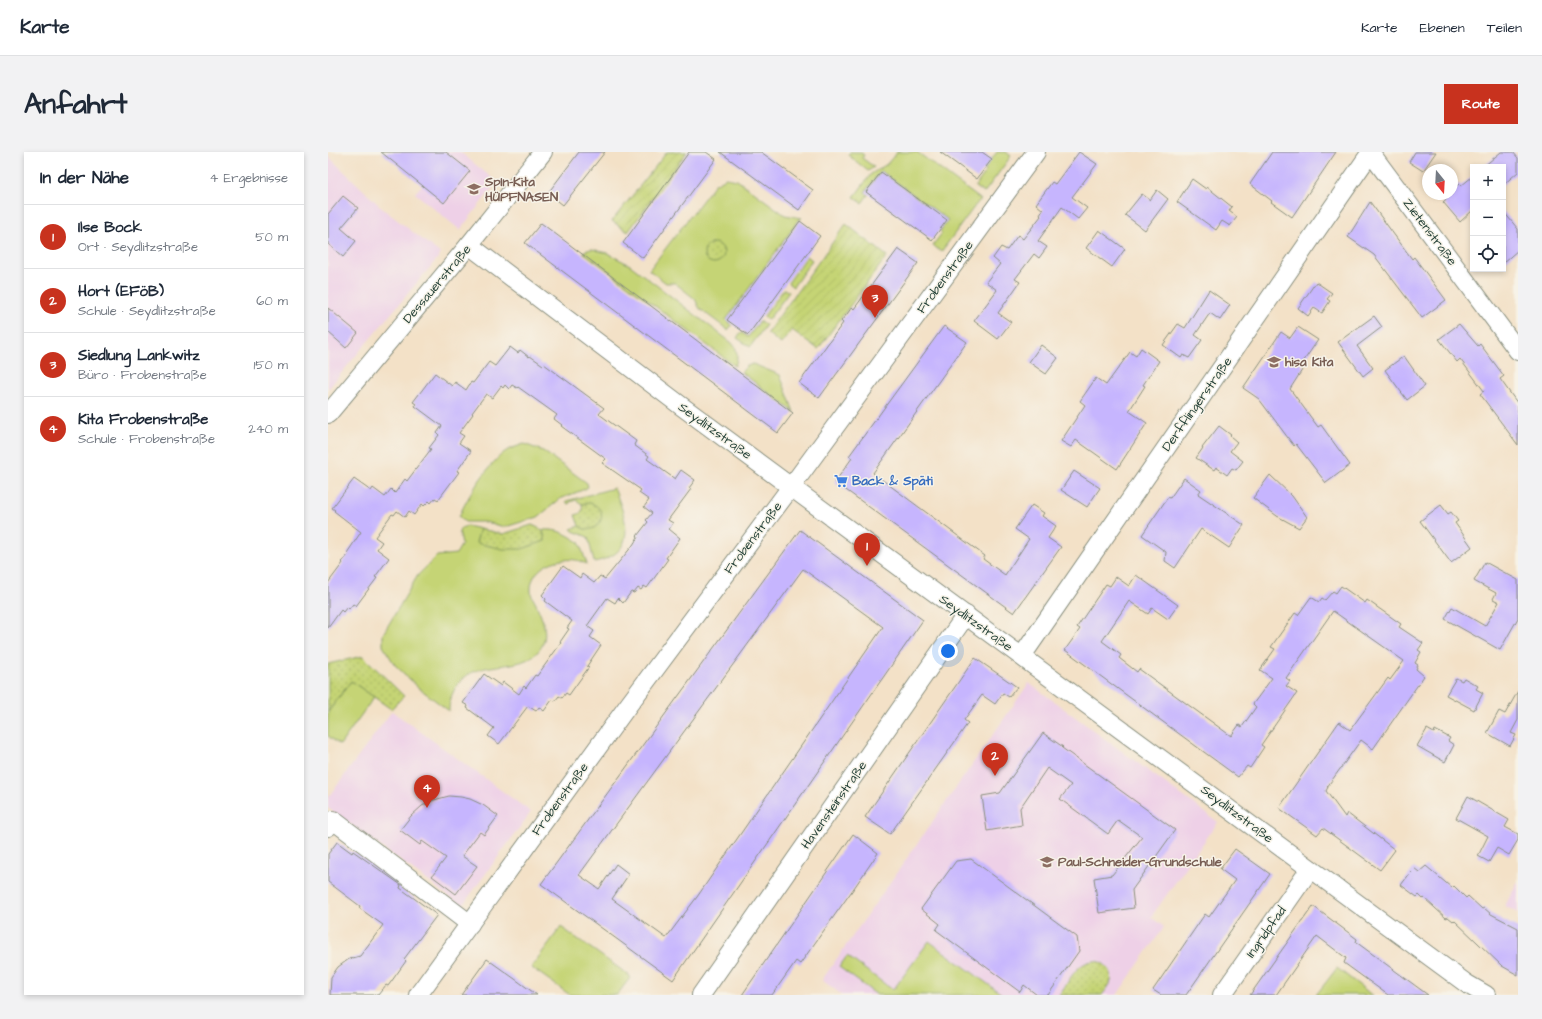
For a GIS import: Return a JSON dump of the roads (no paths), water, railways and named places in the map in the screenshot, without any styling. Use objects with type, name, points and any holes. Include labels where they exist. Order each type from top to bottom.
[{"type":"street","name":"Dessauerstraße","points":[[328,414],[469,245],[543,152]]},
{"type":"street","name":"Frobenstraße","points":[[418,995],[649,677],[791,487],[1036,152]]},
{"type":"street","name":"Zietenstraße","points":[[1371,152],[1518,351]]},
{"type":"street","name":"Derfflingerstraße","points":[[1022,656],[1371,152]]},
{"type":"street","name":"Seydlitzstraße","points":[[469,245],[791,487],[1467,984],[1486,995]]},
{"type":"street","name":"Havensteinstraße","points":[[701,995],[966,615]]},
{"type":"street","points":[[328,827],[333,820],[470,924]]},
{"type":"street","name":"Ingridpfad","points":[[1222,995],[1310,869]]},
{"type":"place","name":"SpIn-Kita HÜPFNASEN","points":[[474,189]]},
{"type":"place","name":"Siedlung Lankwitz","points":[[875,318]]},
{"type":"place","name":"hisa Kita","points":[[1274,362]]},
{"type":"place","name":"Back & Späti","points":[[841,481]]},
{"type":"place","name":"Ilse Bock","points":[[867,566]]},
{"type":"place","name":"Hort (EFöB)","points":[[995,776]]},
{"type":"place","name":"Kita Frobenstraße","points":[[427,808]]},
{"type":"place","name":"Paul-Schneider-Grundschule","points":[[1047,862]]}]
